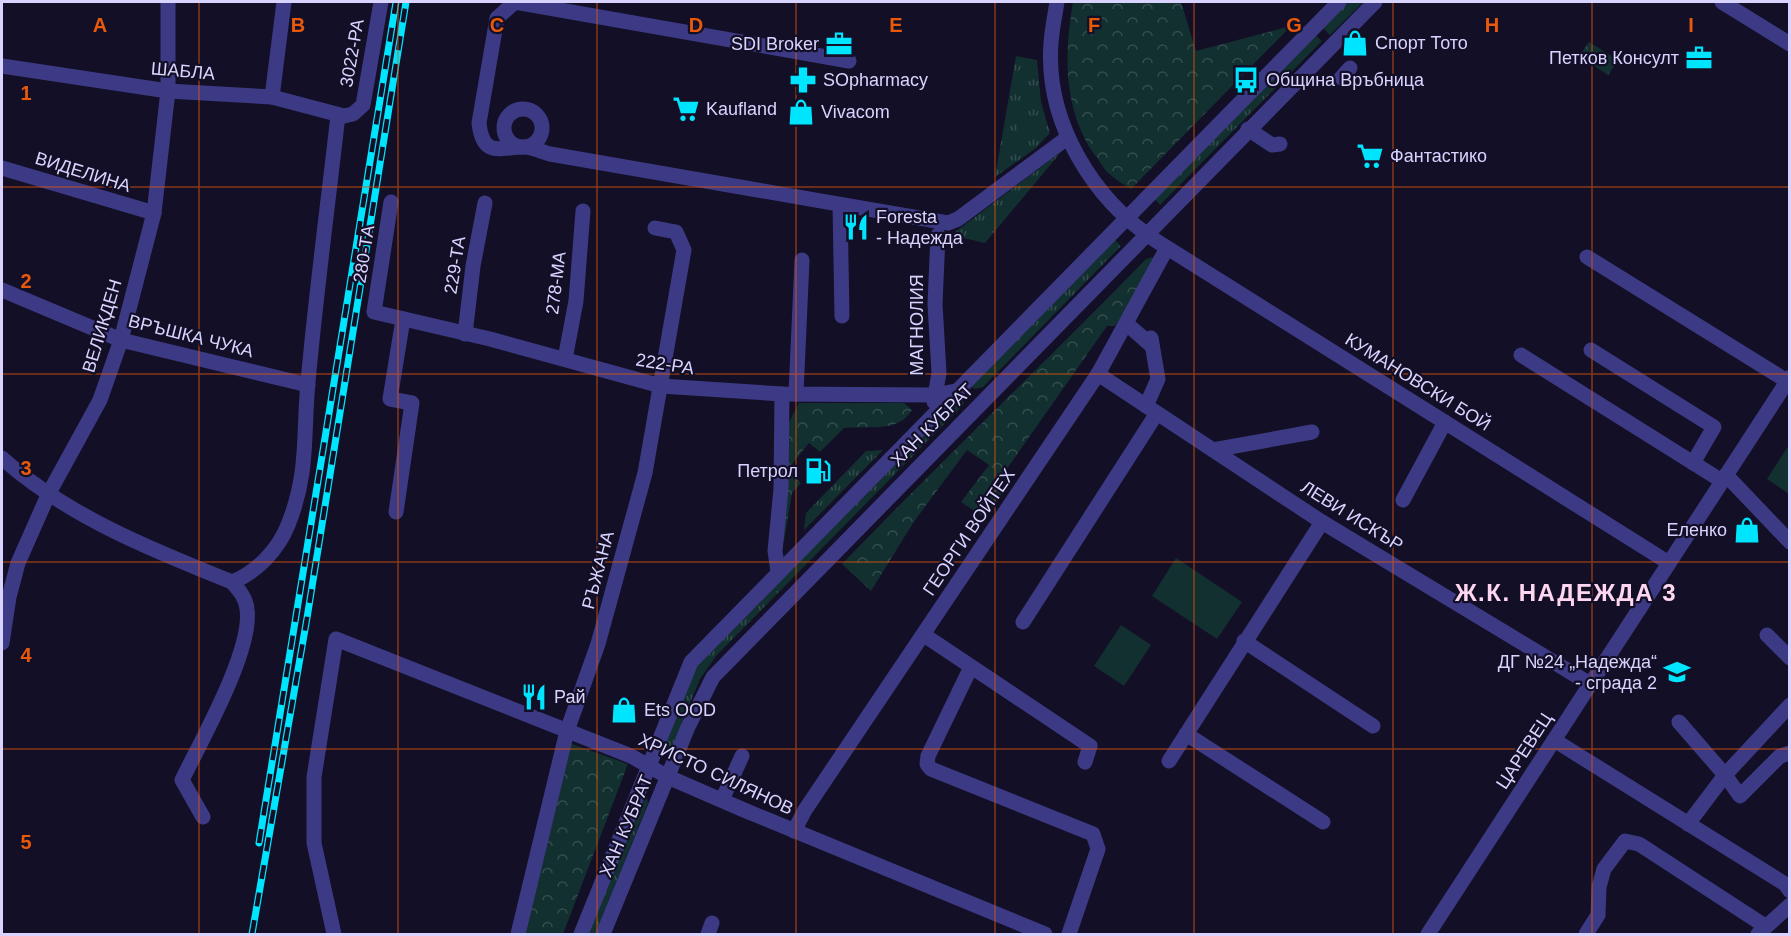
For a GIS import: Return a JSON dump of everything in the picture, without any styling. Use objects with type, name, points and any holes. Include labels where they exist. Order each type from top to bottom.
[{"type":"street","name":"ВЕЛИКДЕН","points":[[2,643],[9,597],[18,563],[49,493],[100,399],[121,340],[154,213],[168,91],[168,2]]},
{"type":"street","points":[[272,98],[284,2]]},
{"type":"street","name":"3022-РА","points":[[359,110],[363,105],[381,2]]},
{"type":"street","points":[[849,61],[515,2],[497,18],[478,123],[486,143],[500,151],[526,147],[550,154],[948,223],[958,219],[1067,138]]},
{"type":"street","name":"КУМАНОВСКИ БОЙ","points":[[1057,2],[1051,42],[1051,70],[1067,138],[1093,180],[1127,218],[1167,248],[1669,563]]},
{"type":"street","name":"ХАН КУБРАТ","points":[[581,934],[691,662],[1339,2]]},
{"type":"street","name":"ХАН КУБРАТ","points":[[603,934],[704,690],[713,676],[1375,2]]},
{"type":"street","points":[[1722,2],[1790,44]]},
{"type":"street","name":"ШАБЛА","points":[[2,66],[168,91],[272,98],[344,116],[359,110]]},
{"type":"street","points":[[232,582],[254,571],[286,529],[297,501],[307,437],[308,385],[338,115]]},
{"type":"street","points":[[1248,129],[1272,145],[1280,144]]},
{"type":"street","name":"ВИДЕЛИНА","points":[[2,168],[154,213]]},
{"type":"street","name":"280-ТА","points":[[374,312],[391,202]]},
{"type":"street","name":"229-ТА","points":[[465,334],[473,266],[485,203]]},
{"type":"street","points":[[840,204],[842,316]]},
{"type":"street","name":"278-МА","points":[[565,359],[576,302],[583,211]]},
{"type":"street","name":"РЪЖАНА","points":[[518,934],[567,731],[598,644],[645,473],[684,250],[676,232],[656,228]]},
{"type":"street","name":"МАГНОЛИЯ","points":[[931,415],[939,373],[935,304],[938,235]]},
{"type":"street","name":"ГЕОРГИ ВОЙТЕХ","points":[[794,831],[805,810],[1098,374],[1167,248]]},
{"type":"street","points":[[1587,257],[1788,379]]},
{"type":"street","points":[[778,571],[775,551],[802,260]]},
{"type":"street","name":"ВРЪШКА ЧУКА","points":[[2,290],[121,340],[308,385]]},
{"type":"street","name":"222-РА","points":[[374,312],[565,359],[632,380],[661,386],[789,394],[935,395],[957,391]]},
{"type":"street","points":[[396,512],[412,403],[390,399],[403,319]]},
{"type":"street","points":[[1023,622],[1151,409],[1158,379],[1152,342],[1127,324]]},
{"type":"street","points":[[1591,350],[1714,427],[1693,463]]},
{"type":"street","points":[[1521,355],[1693,463],[1724,478],[1790,542]]},
{"type":"street","name":"ЛЕВИ ИСКЪР","points":[[1098,374],[1322,522],[1590,684]]},
{"type":"street","name":"ЦАРЕВЕЦ","points":[[1428,934],[1788,379]]},
{"type":"street","points":[[957,391],[975,409]]},
{"type":"street","points":[[1403,500],[1445,422]]},
{"type":"street","points":[[1213,450],[1312,432]]},
{"type":"street","points":[[2,458],[24,478],[96,522],[232,582],[245,599],[247,624],[239,655],[182,780],[203,817]]},
{"type":"street","points":[[1169,761],[1322,522]]},
{"type":"street","points":[[924,635],[1090,746],[1085,762]]},
{"type":"street","points":[[1767,635],[1790,658]]},
{"type":"street","name":"ХРИСТО СИЛЯНОВ","points":[[334,934],[314,843],[314,777],[336,639],[631,756],[668,777],[1045,934]]},
{"type":"street","points":[[1244,641],[1373,726]]},
{"type":"street","points":[[971,667],[928,756],[927,764],[931,769],[1093,834],[1098,849],[1069,934]]},
{"type":"street","points":[[1688,824],[1725,775],[1790,705]]},
{"type":"street","points":[[1679,722],[1740,796],[1779,756],[1790,753]]},
{"type":"street","points":[[1186,734],[1323,822]]},
{"type":"street","points":[[1554,740],[1787,888]]},
{"type":"street","points":[[722,800],[742,756]]},
{"type":"street","points":[[1586,934],[1599,915],[1599,887],[1604,869],[1625,841],[1639,844],[1762,930],[1790,904]]},
{"type":"green space","points":[[1073,2],[1181,2],[1196,51],[1291,26],[1131,189],[1104,169],[1084,137],[1076,119],[1068,81],[1068,41]]},
{"type":"green space","points":[[1347,2],[1363,2],[1330,35],[1322,27]]},
{"type":"green space","points":[[1315,35],[1322,41],[1160,205],[1154,198]]},
{"type":"green space","points":[[1589,42],[1618,60],[1608,75],[1579,56]]},
{"type":"green space","points":[[1016,56],[1037,60],[1041,102],[1050,133],[1036,148],[995,177]]},
{"type":"green space","points":[[1019,118],[1035,121],[1032,136],[1017,133]]},
{"type":"green space","points":[[1061,152],[985,243],[951,235]]},
{"type":"green space","points":[[1114,239],[1121,246],[983,387],[974,389],[971,386]]},
{"type":"green space","points":[[1153,257],[1148,279],[1115,326],[1107,326],[999,480],[1007,486],[985,518],[961,502],[989,465],[967,450],[913,523],[871,591],[842,564],[1146,259]]},
{"type":"green space","points":[[961,397],[964,404],[716,656],[700,679],[670,751],[661,747],[695,666]]},
{"type":"green space","points":[[799,403],[904,403],[912,410],[899,423],[882,427],[844,428],[820,452],[809,443],[787,470],[801,483],[792,493],[784,541],[777,545],[786,428]]},
{"type":"green space","points":[[1789,445],[1789,494],[1767,479]]},
{"type":"green space","points":[[883,450],[804,530],[806,513],[866,451]]},
{"type":"green space","points":[[1176,558],[1242,602],[1217,639],[1152,596]]},
{"type":"green space","points":[[1121,625],[1151,645],[1124,686],[1094,666]]},
{"type":"green space","points":[[569,743],[628,764],[563,934],[524,934]]},
{"type":"green space","points":[[647,797],[648,803],[595,934],[588,934],[644,798]]},
{"type":"railway","points":[[259,843],[396,2]]},
{"type":"railway","points":[[252,934],[307,618],[406,2]]},
{"type":"place","name":"Спорт Тото","points":[[1355,43]]},
{"type":"place","name":"SDI Broker","points":[[839,44]]},
{"type":"place","name":"Петков Консулт","points":[[1699,58]]},
{"type":"place","name":"SOpharmacy","points":[[803,80]]},
{"type":"place","name":"Община Връбница","points":[[1246,80]]},
{"type":"place","name":"Kaufland","points":[[686,109]]},
{"type":"place","name":"Vivacom","points":[[801,112]]},
{"type":"place","name":"Фантастико","points":[[1370,156]]},
{"type":"place","name":"Foresta - Надежда","points":[[856,227]]},
{"type":"place","name":"Петрол","points":[[818,471]]},
{"type":"place","name":"Еленко","points":[[1747,530]]},
{"type":"place","name":"ДГ №24 „Надежда“ - сграда 2","points":[[1677,672]]},
{"type":"place","name":"Рай","points":[[534,697]]},
{"type":"place","name":"Ets OOD","points":[[624,710]]},
{"type":"district","name":"Ж.К. НАДЕЖДА 3","points":[[1566,592]]}]
